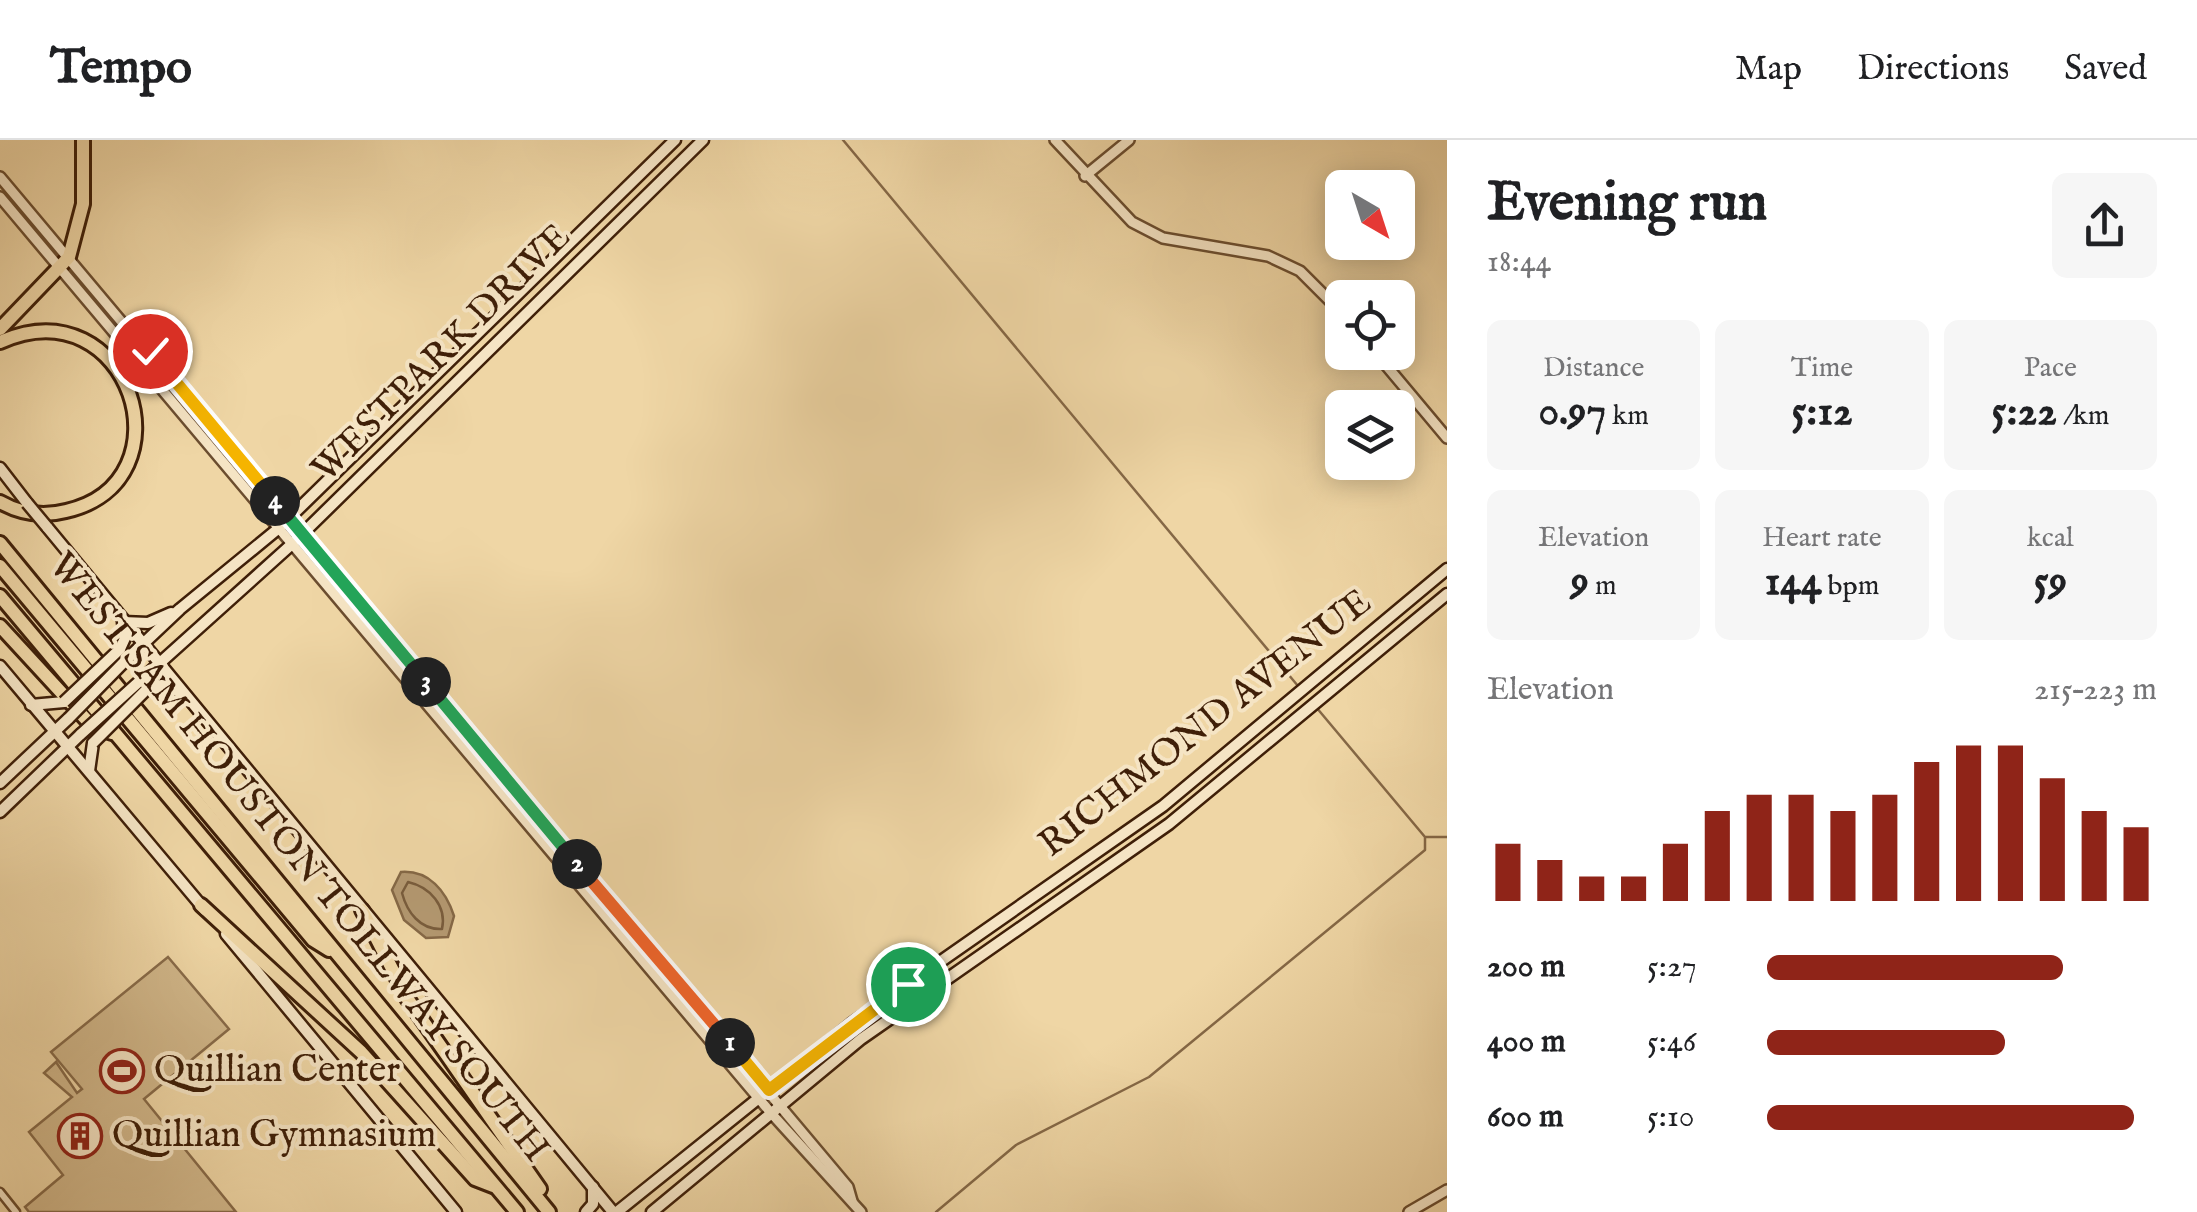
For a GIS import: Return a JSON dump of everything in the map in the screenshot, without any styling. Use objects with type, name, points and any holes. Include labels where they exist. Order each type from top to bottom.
[{"type":"highway","points":[[0,329],[65,262],[81,218],[83,140]]},
{"type":"highway","points":[[0,342],[46,330],[77,336],[122,373],[133,396],[137,422],[121,476],[93,502],[54,514],[31,514],[0,502]]},
{"type":"highway","name":"WEST SAM HOUSTON TOLLWAY SOUTH","points":[[0,543],[552,1212]]},
{"type":"highway","points":[[0,566],[313,940],[339,957]]},
{"type":"highway","name":"WEST SAM HOUSTON TOLLWAY SOUTH","points":[[0,596],[517,1212]]},
{"type":"highway","points":[[0,626],[93,726],[114,734]]},
{"type":"highway","points":[[201,905],[361,1052],[475,1179],[497,1187]]},
{"type":"highway","points":[[362,910],[407,998],[552,1212]]},
{"type":"main road","name":"WESTPARK DRIVE","points":[[0,784],[180,609],[280,528],[675,140]]},
{"type":"main road","name":"WESTPARK DRIVE","points":[[0,812],[82,734],[145,683],[159,664],[292,544],[703,140]]},
{"type":"main road","points":[[0,468],[142,645],[615,1212]]},
{"type":"main road","name":"RICHMOND AVENUE","points":[[615,1212],[851,1024],[1162,806],[1447,569]]},
{"type":"main road","points":[[1422,590],[1434,605]]},
{"type":"main road","name":"RICHMOND AVENUE","points":[[652,1212],[861,1039],[1169,824],[1447,594]]},
{"type":"main road","points":[[123,622],[148,623],[180,609]]},
{"type":"main road","points":[[31,705],[64,702],[120,649],[125,638],[123,622]]},
{"type":"main road","points":[[0,666],[456,1212]]},
{"type":"main road","points":[[89,770],[93,743],[145,683],[182,692]]},
{"type":"main road","points":[[1239,742],[1252,756]]},
{"type":"main road","points":[[1162,806],[1169,824]]},
{"type":"main road","points":[[1049,886],[1060,903]]},
{"type":"main road","points":[[949,956],[959,970]]},
{"type":"main road","points":[[851,1024],[861,1039]]},
{"type":"main road","points":[[586,1212],[593,1204],[593,1188]]},
{"type":"street","points":[[1055,140],[1132,222],[1163,238],[1268,256],[1300,271],[1325,296]]},
{"type":"street","points":[[1086,176],[1129,140]]},
{"type":"street","points":[[0,177],[139,359],[292,544],[759,1099],[861,1212]]},
{"type":"street","points":[[0,197],[150,351],[544,825],[697,1002],[848,1187],[852,1201]]},
{"type":"street","points":[[139,359],[150,351]]},
{"type":"street","points":[[1391,370],[1447,438]]},
{"type":"street","points":[[387,656],[398,647]]},
{"type":"street","points":[[458,740],[468,732]]},
{"type":"street","points":[[535,833],[544,825]]},
{"type":"street","points":[[599,908],[608,900]]},
{"type":"street","points":[[683,1008],[697,1002]]},
{"type":"street","points":[[1409,1212],[1447,1190]]},
{"type":"street","points":[[0,1192],[16,1212]]},
{"type":"shaded area","name":"Quillian Center","points":[[168,957],[229,1029],[144,1099],[236,1212],[29,1212],[25,1207],[63,1175],[29,1132],[72,1097],[44,1073],[56,1062],[77,1093],[82,1089],[51,1052]]},
{"type":"water","points":[[401,872],[428,878],[441,891],[454,916],[448,937],[426,938],[404,920],[392,890]]},
{"type":"waterway","points":[[843,140],[1298,686]]},
{"type":"waterway","points":[[936,1212],[1016,1145],[1149,1077],[1425,850],[1425,837],[1316,707]]},
{"type":"waterway","points":[[1426,837],[1447,837]]},
{"type":"place","name":"Quillian Center","points":[[122,1071]]},
{"type":"place","name":"Quillian Gymnasium","points":[[80,1136]]},
{"type":"route","points":[[150,351],[769,1090],[908,984]]}]
